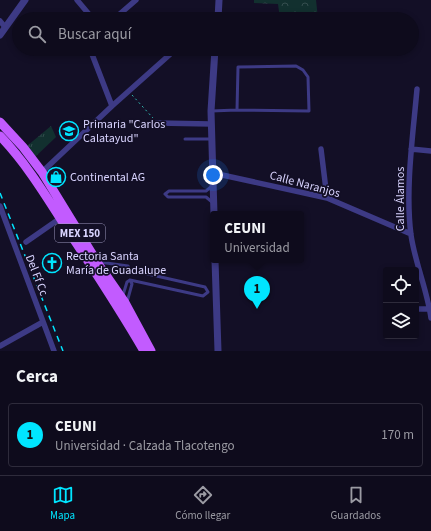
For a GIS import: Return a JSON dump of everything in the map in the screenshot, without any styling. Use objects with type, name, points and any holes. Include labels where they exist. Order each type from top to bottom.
[{"type":"main road","name":"MEX 150","points":[[0,122],[23,147],[42,172],[64,216]]},
{"type":"main road","name":"MEX 150","points":[[0,136],[20,159],[64,216],[122,303],[151,351]]},
{"type":"main road","name":"MEX 150","points":[[122,303],[144,351]]},
{"type":"street","points":[[13,12],[25,0]]},
{"type":"street","points":[[77,0],[87,12]]},
{"type":"street","points":[[122,12],[136,0]]},
{"type":"street","points":[[218,12],[219,0]]},
{"type":"street","points":[[0,35],[2,23],[12,13]]},
{"type":"street","points":[[93,56],[112,106]]},
{"type":"street","points":[[42,172],[112,106],[168,56]]},
{"type":"street","points":[[214,211],[211,112],[215,56]]},
{"type":"street","name":"Calle Álamos","points":[[417,89],[411,149],[409,206],[411,234],[416,261],[430,309],[431,318]]},
{"type":"street","points":[[157,123],[211,124]]},
{"type":"street","points":[[321,149],[327,198]]},
{"type":"street","points":[[411,149],[431,151]]},
{"type":"street","name":"Calle Naranjos","points":[[213,173],[327,198],[411,234]]},
{"type":"street","name":"Del Ff Cc","points":[[0,206],[54,351]]},
{"type":"street","points":[[26,242],[64,216]]},
{"type":"street","points":[[215,263],[218,351]]},
{"type":"street","points":[[419,309],[430,309]]},
{"type":"street","points":[[0,346],[43,322]]},
{"type":"lane","points":[[211,112],[237,110],[309,111],[308,77],[303,70],[296,66],[238,67],[237,110]]},
{"type":"lane","points":[[185,139],[211,139]]},
{"type":"lane","points":[[213,185],[206,191],[169,192],[165,194],[168,197],[206,197],[214,203]]},
{"type":"lane","points":[[98,266],[127,272],[130,270],[205,287],[208,292],[203,296],[130,280]]},
{"type":"lane","points":[[98,266],[128,266],[130,270]]},
{"type":"lane","points":[[122,303],[132,284],[130,280]]},
{"type":"lane","points":[[122,303],[127,282],[130,280]]},
{"type":"path","points":[[129,91],[157,123]]},
{"type":"green space","points":[[254,0],[316,0],[317,12],[279,12],[278,4],[254,3]]},
{"type":"green space","points":[[51,126],[56,137],[35,157],[27,146]]},
{"type":"railway","points":[[0,193],[63,351]]},
{"type":"place","name":"Primaria \"Carlos Calatayud\"","points":[[69,131]]},
{"type":"place","name":"Continental AG","points":[[56,177]]},
{"type":"place","name":"Rectoria Santa María de Guadalupe","points":[[52,263]]},
{"type":"place","name":"CEUNI","points":[[257,309]]}]
